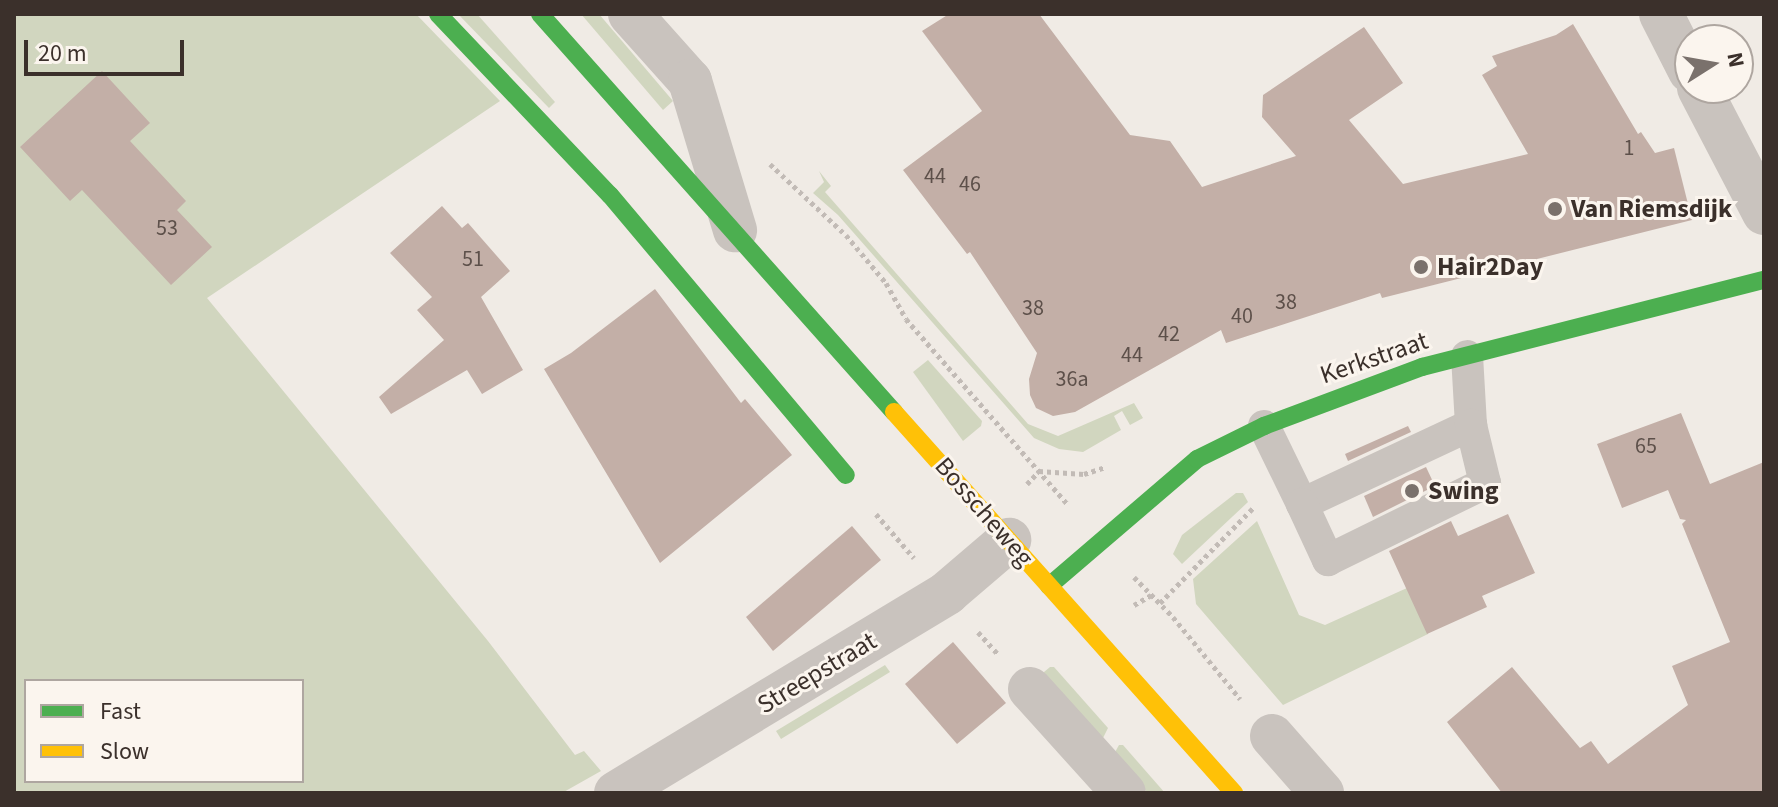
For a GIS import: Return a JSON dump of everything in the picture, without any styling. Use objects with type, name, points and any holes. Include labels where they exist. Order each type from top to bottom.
[{"type":"street","points":[[438,14],[610,195],[846,475]]},
{"type":"street","name":"Bosscheweg","points":[[540,14],[1234,793]]},
{"type":"street","name":"Bosscheweg","points":[[630,14],[690,81],[735,230]]},
{"type":"street","points":[[1661,14],[1674,40]]},
{"type":"street","points":[[1707,104],[1764,213]]},
{"type":"street","name":"Kerkstraat","points":[[1049,586],[1197,459],[1264,426],[1422,367],[1764,280]]},
{"type":"street","name":"Streepstraat","points":[[616,793],[947,593],[1009,540]]},
{"type":"street","points":[[1017,674],[1124,793]]},
{"type":"street","points":[[1272,736],[1322,793]]},
{"type":"lane","points":[[1264,426],[1328,560],[1485,483],[1471,425],[1467,356]]},
{"type":"lane","points":[[1302,504],[1471,425]]},
{"type":"path","points":[[761,155],[846,235],[886,283],[906,319],[1101,541]]},
{"type":"path","points":[[1160,603],[1254,510],[1264,426]]},
{"type":"path","points":[[846,475],[918,562]]},
{"type":"path","points":[[1151,595],[1206,659]]},
{"type":"path","points":[[974,627],[1017,674]]},
{"type":"green space","points":[[14,14],[416,14],[500,101],[207,298],[488,641],[575,755],[584,751],[601,771],[562,793],[14,793]]},
{"type":"green space","points":[[458,14],[477,14],[555,102],[549,108]]},
{"type":"green space","points":[[581,14],[599,14],[673,101],[663,110]]},
{"type":"green space","points":[[819,171],[831,186],[825,192],[1028,424],[1058,436],[1134,403],[1143,418],[1130,425],[1122,411],[1114,416],[1121,430],[1083,452],[1059,449],[1034,438],[838,215],[813,193],[824,182]]},
{"type":"green space","points":[[928,360],[982,421],[981,426],[963,441],[913,372]]},
{"type":"green space","points":[[1236,493],[1243,493],[1248,502],[1182,564],[1173,554],[1182,535]]},
{"type":"green space","points":[[1257,521],[1299,615],[1325,625],[1407,588],[1428,634],[1283,705],[1196,604],[1193,579]]},
{"type":"green space","points":[[885,665],[890,672],[781,739],[776,731]]},
{"type":"green space","points":[[1054,667],[1108,728],[1103,738],[1037,678]]},
{"type":"green space","points":[[1119,745],[1123,745],[1165,793],[1148,793],[1114,754]]},
{"type":"building","points":[[949,14],[1039,14],[1130,135],[1170,141],[1202,187],[1296,156],[1262,117],[1263,95],[1364,27],[1403,83],[1349,120],[1403,184],[1528,154],[1482,75],[1497,66],[1492,56],[1556,35],[1573,24],[1638,134],[1641,132],[1655,153],[1674,148],[1692,220],[1382,298],[1380,293],[1226,343],[1221,330],[1075,412],[1053,416],[1036,408],[1030,395],[1029,379],[1037,353],[970,252],[967,254],[903,170],[982,111],[922,31]]},
{"type":"building","points":[[102,71],[150,123],[130,141],[186,201],[177,210],[212,247],[171,285],[82,190],[70,201],[20,147]]},
{"type":"building","points":[[442,206],[462,228],[468,223],[510,271],[481,297],[523,370],[482,394],[467,370],[391,414],[379,397],[444,340],[417,310],[432,297],[390,253]]},
{"type":"building","points":[[655,289],[741,403],[745,399],[792,455],[660,563],[544,369],[571,353]]},
{"type":"building","points":[[1681,413],[1710,484],[1764,462],[1764,793],[1502,793],[1447,722],[1512,667],[1580,748],[1591,741],[1608,764],[1688,705],[1672,666],[1730,642],[1682,524],[1686,520],[1680,519],[1668,490],[1622,508],[1597,444]]},
{"type":"building","points":[[1408,426],[1411,432],[1348,461],[1345,454]]},
{"type":"building","points":[[1426,467],[1435,486],[1373,517],[1364,496]]},
{"type":"building","points":[[1508,514],[1535,573],[1482,596],[1487,607],[1427,634],[1389,551],[1451,521],[1458,536]]},
{"type":"building","points":[[852,526],[881,560],[773,651],[746,617]]},
{"type":"building","points":[[953,642],[1006,703],[957,744],[905,684]]},
{"type":"traffic: fast","points":[[438,14],[610,195],[846,475]]},
{"type":"traffic: fast","points":[[540,14],[894,412]]},
{"type":"traffic: fast","points":[[1049,586],[1197,459],[1264,426],[1422,367],[1764,280]]},
{"type":"traffic: slow","points":[[894,412],[1234,793]]},
{"type":"place","name":"Van Riemsdijk","points":[[1555,209]]},
{"type":"place","name":"Hair2Day","points":[[1421,267]]},
{"type":"place","name":"Swing","points":[[1412,491]]}]
